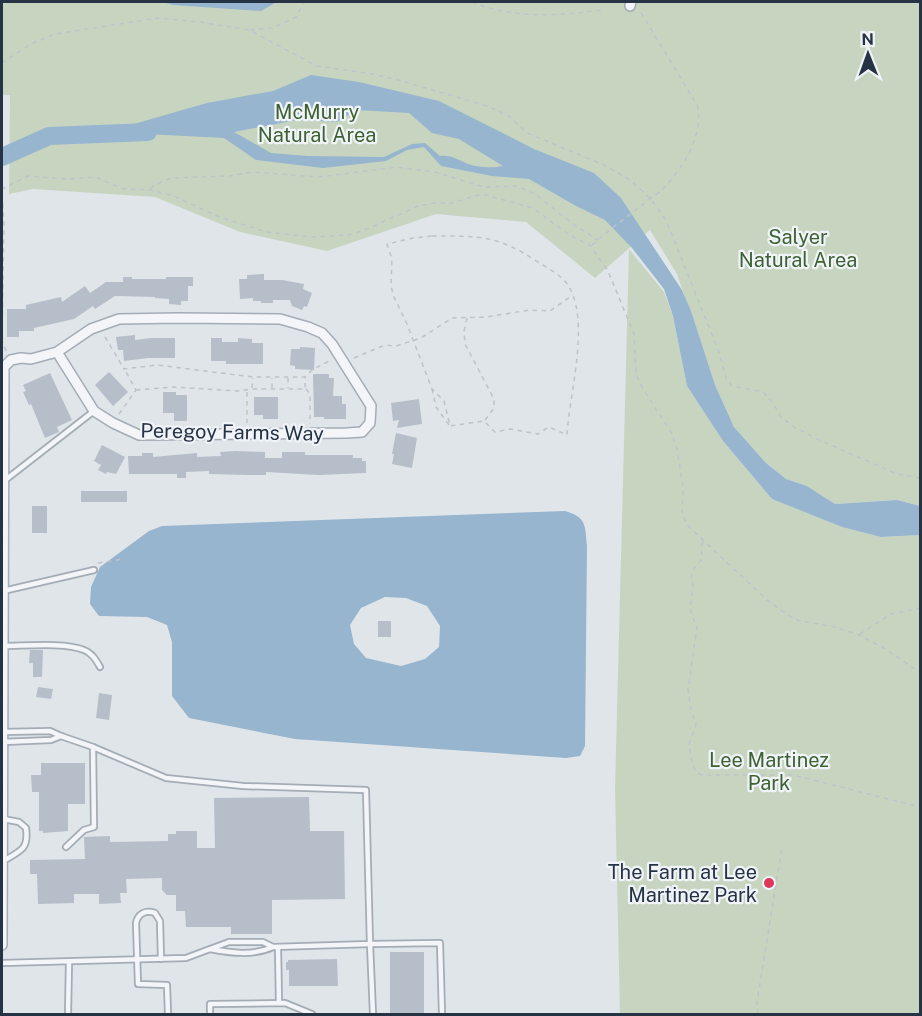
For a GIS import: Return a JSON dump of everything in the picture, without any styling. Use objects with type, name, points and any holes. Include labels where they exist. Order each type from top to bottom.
[{"type":"street","name":"Peregoy Farms Way","points":[[119,319],[280,319],[308,327],[322,333],[332,344],[371,406],[370,423],[362,432],[348,433],[139,435],[94,411],[57,352],[91,329],[119,319]]},
{"type":"street","points":[[2,945],[3,375],[4,367],[11,360],[31,359],[57,352]]},
{"type":"lane","points":[[3,482],[94,411]]},
{"type":"lane","points":[[3,591],[92,571]]},
{"type":"lane","points":[[3,646],[49,646],[83,650],[94,656],[100,667]]},
{"type":"lane","points":[[2,736],[50,731],[166,778],[243,786],[366,790],[373,1014]]},
{"type":"lane","points":[[2,736],[51,740],[61,736]]},
{"type":"lane","points":[[66,847],[84,830],[94,826],[93,747]]},
{"type":"lane","points":[[3,819],[19,822],[26,828],[28,840],[22,850],[3,861]]},
{"type":"lane","points":[[161,959],[159,916],[145,912],[137,919],[138,984],[167,984],[168,1014]]},
{"type":"lane","points":[[2,963],[186,958],[229,942],[263,942],[275,947]]},
{"type":"lane","points":[[210,948],[229,952],[262,952],[275,947],[440,943],[442,1014]]},
{"type":"lane","points":[[275,947],[279,1003]]},
{"type":"lane","points":[[68,1014],[69,962]]},
{"type":"lane","points":[[210,1014],[210,1004],[279,1003],[285,1003],[312,1014]]},
{"type":"path","points":[[2,63],[31,44],[56,34],[159,18],[249,30],[272,28],[296,17],[304,2]]},
{"type":"path","points":[[472,2],[530,15],[558,16],[602,10]]},
{"type":"path","points":[[591,246],[663,189],[676,174],[690,150],[697,128],[699,113],[686,87],[632,4]]},
{"type":"path","points":[[249,30],[316,66],[402,81],[487,106],[509,116],[527,134],[604,165],[630,180],[650,198],[666,220],[719,352],[726,378],[732,386],[763,392],[781,417],[817,439],[897,474],[921,478]]},
{"type":"path","points":[[150,190],[153,186],[171,178],[229,176],[252,172],[319,177],[396,166],[435,172],[484,187],[517,186],[535,194],[573,224],[598,240]]},
{"type":"path","points":[[11,360],[2,340],[4,226],[2,189],[28,176],[67,179],[95,177],[124,189],[150,190],[174,196],[217,216],[266,232],[311,237],[349,235],[418,206],[452,203],[482,194],[532,208],[568,234],[591,246],[608,271],[634,334],[636,374],[671,432],[677,448],[683,487],[684,517],[687,525],[767,600],[789,616],[859,634],[921,672]]},
{"type":"path","points":[[450,426],[436,407],[426,371],[391,285],[392,259],[387,244],[396,241],[432,236],[478,237],[497,240],[528,255],[563,279],[573,295],[577,306],[577,353],[567,435],[549,427],[543,433],[538,434],[510,429],[495,432],[484,421]]},
{"type":"path","points":[[354,358],[385,345],[396,346],[431,333],[452,318],[487,317],[529,309],[550,311],[573,295]]},
{"type":"path","points":[[450,426],[484,421],[494,408],[494,399],[465,344],[464,331],[467,317]]},
{"type":"path","points":[[105,337],[136,390]]},
{"type":"path","points":[[124,369],[157,365],[253,377],[305,377],[312,370],[329,361]]},
{"type":"path","points":[[252,389],[253,377]]},
{"type":"path","points":[[272,377],[272,389]]},
{"type":"path","points":[[288,377],[288,388]]},
{"type":"path","points":[[305,377],[305,388],[310,394],[310,424]]},
{"type":"path","points":[[136,390],[173,387],[247,391],[305,388]]},
{"type":"path","points":[[432,389],[444,401],[450,426]]},
{"type":"path","points":[[117,417],[136,390]]},
{"type":"path","points":[[247,391],[247,425]]},
{"type":"path","points":[[704,542],[701,547],[702,559],[691,572],[693,586],[690,609],[697,628],[688,690],[696,725],[689,744],[696,773],[806,777],[921,807]]},
{"type":"path","points":[[92,571],[91,567],[98,564],[124,559]]},
{"type":"path","points":[[859,634],[891,614],[921,608]]},
{"type":"path","points":[[758,1014],[757,1002],[782,847]]},
{"type":"green space","points":[[2,2],[920,2],[920,506],[897,500],[835,504],[807,486],[786,479],[766,463],[734,427],[715,385],[677,274],[650,230],[595,278],[526,222],[436,214],[327,251],[240,232],[155,197],[33,189],[9,194],[10,95],[2,95]]},
{"type":"green space","name":"Lee Martinez Park","points":[[629,249],[664,292],[673,316],[687,386],[723,441],[772,499],[842,527],[881,537],[920,535],[920,1014],[620,1014],[615,789]]},
{"type":"water","points":[[163,2],[275,3],[261,11],[173,5]]},
{"type":"water","points":[[311,75],[359,82],[439,101],[534,149],[594,173],[621,198],[682,290],[715,385],[734,427],[766,463],[786,479],[807,486],[835,504],[897,500],[920,506],[920,535],[881,537],[842,527],[772,499],[723,441],[687,386],[673,316],[664,289],[632,248],[605,220],[529,179],[492,176],[441,166],[424,147],[407,150],[386,161],[323,168],[256,160],[224,138],[106,132],[207,103],[273,91]],"holes":[[[356,110],[409,113],[432,133],[459,139],[503,166],[477,166],[451,157],[440,156],[425,143],[412,144],[384,157],[271,153],[234,132],[297,120],[337,122]]]},
{"type":"water","points":[[565,511],[572,513],[584,523],[587,546],[585,746],[580,756],[566,758],[295,739],[189,718],[172,696],[172,642],[167,625],[147,617],[99,616],[90,604],[91,587],[100,567],[149,531],[162,526]],"holes":[[[385,597],[406,598],[427,606],[440,626],[439,647],[425,659],[401,666],[366,658],[354,644],[350,625],[361,608]]]},
{"type":"building","points":[[264,274],[264,280],[304,284],[303,289],[312,293],[307,307],[304,306],[302,310],[292,306],[290,300],[261,303],[261,301],[253,301],[253,298],[240,299],[239,279],[247,279],[247,275]]},
{"type":"building","points":[[123,277],[166,279],[166,277],[193,277],[193,286],[188,286],[188,301],[181,301],[181,305],[169,304],[169,299],[155,297],[115,296],[95,309],[93,306],[74,319],[34,328],[34,331],[19,331],[19,337],[7,337],[7,309],[26,309],[26,305],[61,297],[62,302],[85,286],[90,293],[106,282],[123,282]]},
{"type":"building","points":[[135,335],[135,340],[175,338],[175,358],[124,361],[123,350],[118,350],[116,337]]},
{"type":"building","points":[[211,338],[222,338],[222,342],[238,342],[238,338],[252,339],[252,343],[263,343],[263,364],[226,364],[226,361],[211,361]]},
{"type":"building","points":[[300,347],[315,348],[314,370],[295,369],[295,366],[290,365],[291,349],[300,349]]},
{"type":"building","points":[[109,372],[128,392],[113,406],[95,385]]},
{"type":"building","points":[[50,373],[72,420],[57,427],[59,432],[45,438],[31,404],[29,405],[23,392],[26,391],[23,385]]},
{"type":"building","points":[[313,374],[329,374],[329,378],[334,378],[333,396],[342,396],[342,404],[346,404],[346,419],[314,417]]},
{"type":"building","points":[[163,392],[187,395],[187,421],[174,421],[174,413],[163,413]]},
{"type":"building","points":[[254,397],[278,397],[278,419],[263,419],[263,415],[254,415]]},
{"type":"building","points":[[419,399],[422,424],[397,428],[399,420],[393,421],[391,403]]},
{"type":"building","points":[[396,433],[417,438],[412,468],[392,464]]},
{"type":"building","points":[[102,445],[125,457],[116,474],[107,472],[106,474],[98,470],[101,465],[94,461]]},
{"type":"building","points":[[220,452],[265,452],[265,458],[282,458],[282,452],[305,452],[305,455],[353,455],[353,458],[362,458],[362,461],[366,461],[366,473],[318,475],[266,472],[266,475],[247,475],[209,474],[209,471],[186,472],[186,478],[177,478],[177,474],[129,474],[128,456],[142,456],[142,453],[153,453],[153,457],[197,453],[197,457],[221,456]]},
{"type":"building","points":[[81,491],[127,491],[127,502],[81,502]]},
{"type":"building","points":[[32,506],[47,506],[47,533],[32,533]]},
{"type":"building","points":[[378,621],[391,621],[391,637],[378,637]]},
{"type":"building","points":[[30,650],[43,650],[42,677],[33,677],[33,663],[29,663]]},
{"type":"building","points":[[38,687],[53,689],[51,699],[36,697]]},
{"type":"building","points":[[99,693],[112,695],[109,720],[96,718]]},
{"type":"building","points":[[41,763],[85,763],[85,804],[68,804],[68,831],[43,833],[39,831],[39,792],[32,792],[31,775],[41,775]]},
{"type":"building","points":[[309,797],[310,831],[344,831],[345,899],[272,900],[272,934],[231,934],[231,927],[186,927],[185,911],[176,911],[176,895],[167,895],[162,890],[162,878],[126,879],[127,893],[120,893],[121,903],[99,904],[99,894],[74,894],[74,903],[38,904],[37,874],[30,874],[30,860],[85,859],[84,837],[110,836],[110,842],[168,841],[168,834],[176,834],[176,831],[197,831],[197,848],[215,848],[214,798]]},
{"type":"building","points":[[390,952],[424,952],[424,1014],[390,1014]]},
{"type":"building","points":[[337,959],[338,986],[289,986],[289,970],[286,970],[288,960]]},
{"type":"waterway","points":[[2,157],[49,136],[148,132]]},
{"type":"place","name":"The Farm at Lee Martinez Park","points":[[769,883]]},
{"type":"park label","name":"McMurry Natural Area","points":[[317,124]]},
{"type":"park label","name":"Salyer Natural Area","points":[[798,248]]}]
